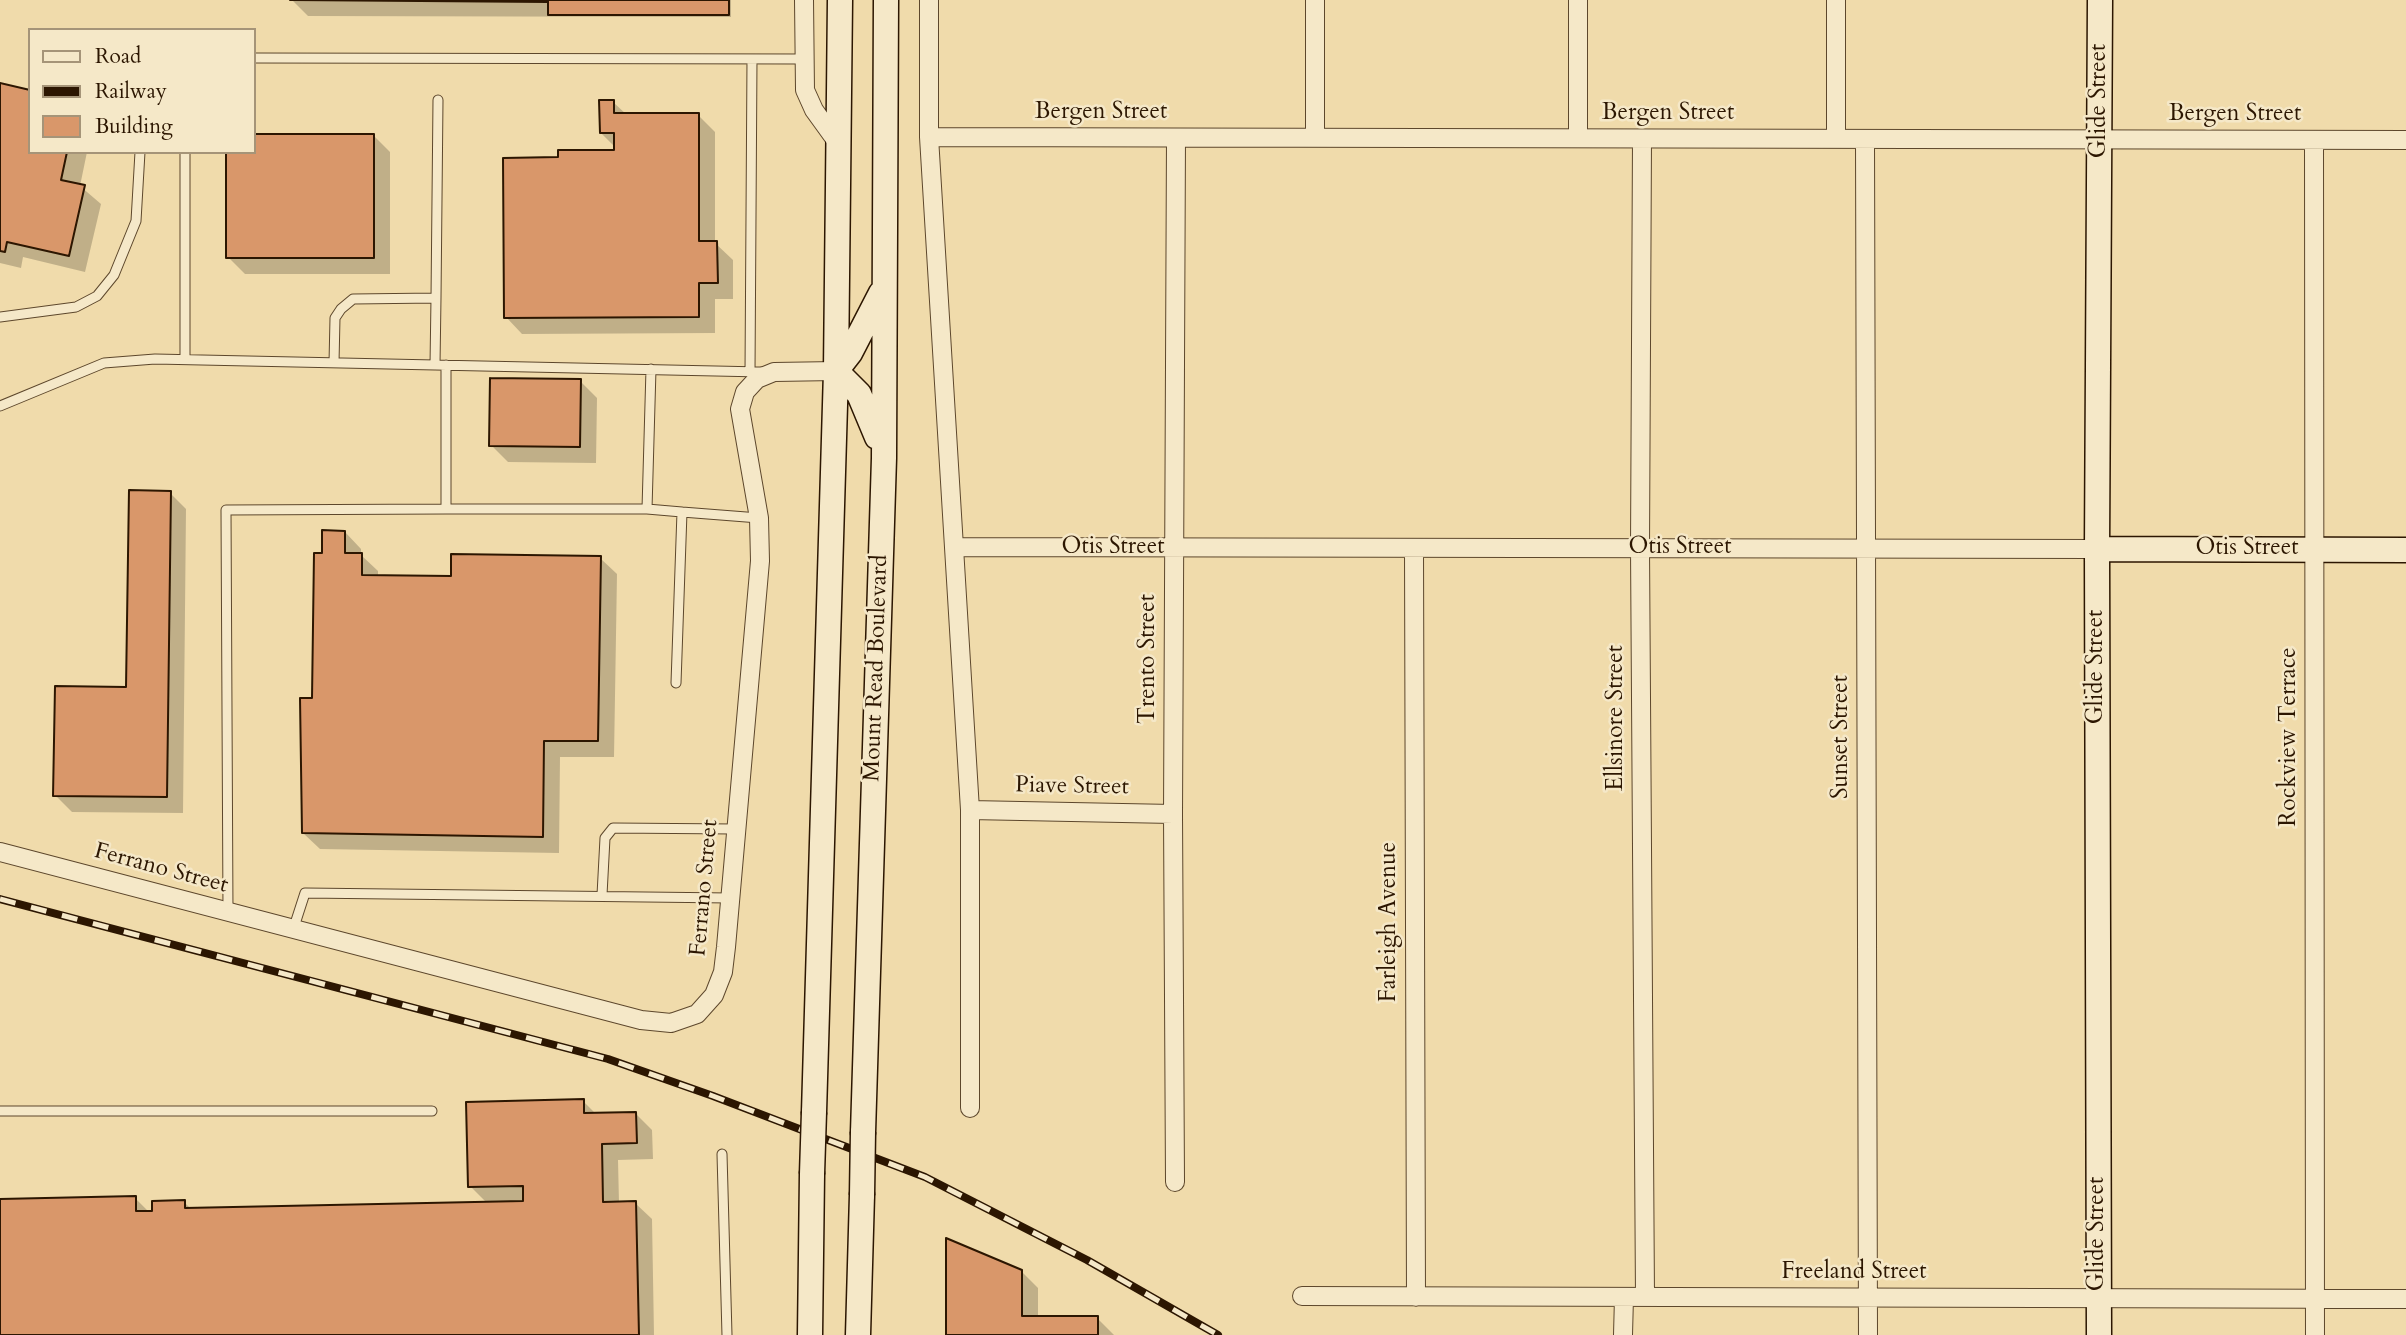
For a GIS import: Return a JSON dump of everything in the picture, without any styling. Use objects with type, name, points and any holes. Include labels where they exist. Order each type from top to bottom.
[{"type":"main road","points":[[810,1335],[812,1174],[836,371],[840,0]]},
{"type":"main road","name":"Mount Read Boulevard","points":[[858,1335],[884,458],[886,0]]},
{"type":"main road","name":"Glide Street","points":[[2099,1335],[2097,549],[2100,0]]},
{"type":"main road","points":[[836,371],[850,354],[884,286]]},
{"type":"main road","points":[[836,371],[859,394],[871,417],[884,458]]},
{"type":"main road","name":"Otis Street","points":[[2097,549],[2406,550]]},
{"type":"street","points":[[804,0],[804,59],[808,101],[840,146]]},
{"type":"street","points":[[929,0],[929,137],[970,810],[970,1108]]},
{"type":"street","points":[[1315,0],[1315,138]]},
{"type":"street","points":[[1578,0],[1578,138]]},
{"type":"street","points":[[1836,0],[1836,139]]},
{"type":"street","name":"Bergen Street","points":[[929,137],[2406,140]]},
{"type":"street","name":"Trento Street","points":[[1175,1182],[1172,814],[1176,138]]},
{"type":"street","name":"Ellsinore Street","points":[[1642,139],[1640,548],[1645,1297]]},
{"type":"street","name":"Sunset Street","points":[[1865,139],[1868,1335]]},
{"type":"street","name":"Rockview Terrace","points":[[2314,139],[2315,1335]]},
{"type":"street","points":[[774,372],[836,371]]},
{"type":"street","name":"Ferrano Street","points":[[0,852],[640,1020],[671,1023],[697,1014],[713,995],[723,972],[760,561],[759,518],[740,409],[745,392],[757,379],[774,372]]},
{"type":"street","name":"Otis Street","points":[[954,547],[2097,549]]},
{"type":"street","name":"Farleigh Avenue","points":[[1414,548],[1416,1297]]},
{"type":"street","name":"Piave Street","points":[[970,810],[1172,814]]},
{"type":"street","name":"Freeland Street","points":[[1302,1296],[2406,1299]]},
{"type":"street","points":[[1623,1335],[1624,1297]]},
{"type":"lane","points":[[256,58],[804,59]]},
{"type":"lane","points":[[750,372],[752,59]]},
{"type":"lane","points":[[435,365],[438,100]]},
{"type":"lane","points":[[0,317],[76,307],[97,296],[114,275],[136,221],[140,154]]},
{"type":"lane","points":[[185,154],[185,359]]},
{"type":"lane","points":[[334,363],[335,318],[341,309],[354,299],[436,298]]},
{"type":"lane","points":[[0,406],[104,363],[185,359],[774,372]]},
{"type":"lane","points":[[446,365],[446,509]]},
{"type":"lane","points":[[647,509],[651,369]]},
{"type":"lane","points":[[229,913],[226,510],[647,509],[759,518]]},
{"type":"lane","points":[[676,683],[682,512]]},
{"type":"lane","points":[[602,895],[605,838],[612,828],[734,829]]},
{"type":"lane","points":[[293,930],[305,893],[730,898]]},
{"type":"lane","points":[[0,1111],[432,1111]]},
{"type":"lane","points":[[722,1154],[727,1335]]},
{"type":"building","points":[[290,0],[548,0],[548,2]]},
{"type":"building","points":[[548,0],[729,0],[729,15],[548,15]]},
{"type":"building","points":[[0,83],[28,90],[28,154],[67,154],[61,180],[85,185],[69,256],[7,242],[5,252],[0,251]]},
{"type":"building","points":[[599,100],[614,100],[614,113],[699,113],[699,241],[717,241],[718,283],[699,283],[699,317],[504,318],[503,158],[558,157],[558,150],[614,150],[614,133],[600,133]]},
{"type":"building","points":[[256,134],[374,134],[374,258],[226,258],[226,154],[256,154]]},
{"type":"building","points":[[490,378],[581,379],[580,447],[489,446]]},
{"type":"building","points":[[129,490],[171,491],[167,797],[53,796],[55,686],[126,687]]},
{"type":"building","points":[[322,530],[345,531],[345,553],[362,553],[362,575],[451,576],[451,554],[601,556],[598,741],[544,741],[543,837],[302,833],[300,698],[312,698],[314,553],[322,553]]},
{"type":"building","points":[[584,1099],[584,1113],[636,1112],[637,1143],[602,1144],[603,1202],[636,1201],[639,1335],[0,1335],[0,1199],[136,1196],[136,1211],[152,1211],[152,1201],[185,1200],[185,1208],[523,1201],[523,1186],[468,1187],[466,1102]]},
{"type":"building","points":[[946,1238],[1022,1270],[1022,1316],[1098,1316],[1098,1335],[946,1335]]},
{"type":"railway","points":[[0,899],[608,1059],[713,1096],[925,1177],[1087,1260],[1218,1335]]}]
